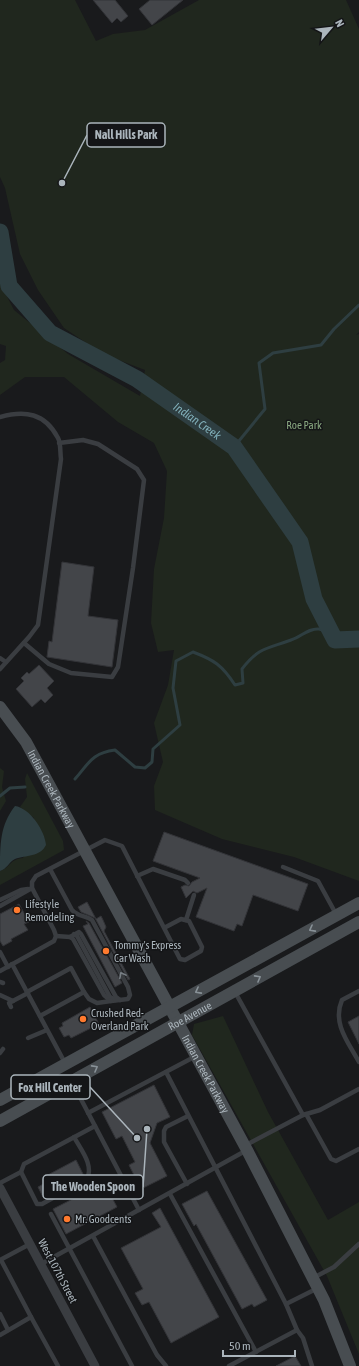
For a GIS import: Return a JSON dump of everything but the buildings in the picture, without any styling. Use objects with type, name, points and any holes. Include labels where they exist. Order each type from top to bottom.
[{"type":"main road","name":"Indian Creek Parkway","points":[[0,707],[26,742],[245,1148],[315,1283],[336,1328],[350,1366]]},
{"type":"main road","name":"Roe Avenue","points":[[0,1100],[359,904]]},
{"type":"main road","name":"Roe Avenue","points":[[0,1121],[177,1021],[359,922]]},
{"type":"street","name":"West 107th Street","points":[[0,1188],[95,1366]]},
{"type":"lane","points":[[0,417],[16,413],[27,413],[44,421],[59,439],[61,459],[38,625],[24,643],[0,668]]},
{"type":"lane","points":[[24,643],[49,664],[71,673],[112,677],[118,667],[133,568],[144,480],[137,469],[98,444],[83,440],[59,443]]},
{"type":"lane","points":[[0,658],[6,662]]},
{"type":"lane","points":[[56,936],[32,888],[32,882],[36,876],[106,840],[122,846],[137,876],[180,959],[185,960],[201,952],[202,947],[189,921],[181,919],[164,928]]},
{"type":"lane","points":[[283,867],[318,881],[337,915]]},
{"type":"lane","points":[[11,1007],[9,1003],[71,968],[84,992],[89,998],[97,1003],[129,997],[128,987],[92,920],[88,917],[76,914],[72,910],[50,869]]},
{"type":"lane","points":[[137,876],[153,870],[185,880],[188,883]]},
{"type":"lane","points":[[0,900],[21,890],[32,888]]},
{"type":"lane","points":[[0,906],[32,888]]},
{"type":"lane","points":[[186,920],[194,895]]},
{"type":"lane","points":[[56,936],[72,936],[79,932],[81,934],[116,997],[116,1000]]},
{"type":"lane","points":[[0,971],[54,941],[56,936]]},
{"type":"lane","points":[[72,936],[104,996],[116,1000]]},
{"type":"lane","points":[[0,948],[1,953],[10,965],[40,1016],[65,1064]]},
{"type":"lane","points":[[234,991],[331,1159],[336,1161],[359,1149]]},
{"type":"lane","points":[[359,991],[342,1000],[338,1016],[340,1026],[359,1062]]},
{"type":"lane","points":[[40,1016],[84,992]]},
{"type":"lane","points":[[0,995],[13,1001]]},
{"type":"lane","points":[[28,1038],[47,1030]]},
{"type":"lane","points":[[88,1113],[196,1056]]},
{"type":"lane","points":[[166,1072],[286,1304],[296,1330],[303,1338],[312,1366]]},
{"type":"lane","points":[[71,1081],[139,1210]]},
{"type":"lane","points":[[41,1264],[170,1194],[215,1168],[245,1148],[305,1115],[320,1110],[359,1089]]},
{"type":"lane","points":[[187,1184],[164,1142],[163,1136],[166,1127],[188,1116]]},
{"type":"lane","points":[[0,1183],[21,1172],[24,1164],[95,1126]]},
{"type":"lane","points":[[21,1172],[37,1204],[42,1204],[87,1179],[90,1173],[90,1167],[74,1137]]},
{"type":"lane","points":[[170,1194],[256,1352]]},
{"type":"lane","points":[[52,1214],[132,1366]]},
{"type":"lane","points":[[93,1236],[157,1355],[166,1366]]},
{"type":"lane","points":[[30,1244],[0,1260],[58,1366]]},
{"type":"lane","points":[[286,1304],[315,1283],[359,1244]]},
{"type":"lane","points":[[0,1314],[8,1330]]},
{"type":"lane","points":[[0,1334],[31,1318]]},
{"type":"lane","points":[[229,1366],[296,1330]]},
{"type":"green space","name":"Roe Park","points":[[0,0],[75,0],[96,41],[113,34],[145,30],[199,0],[346,0],[359,29],[359,332],[356,335],[359,334],[359,881],[294,857],[222,839],[155,810],[154,786],[163,762],[154,723],[168,685],[174,650],[158,652],[151,623],[154,569],[164,518],[167,471],[154,443],[118,422],[64,377],[25,377],[0,395],[0,363],[5,360],[6,346],[0,344],[0,283],[14,310],[68,354],[140,396],[145,370],[103,354],[64,328],[38,290],[20,254],[5,188],[0,177]]},
{"type":"green space","points":[[0,768],[4,771],[2,787],[6,801],[0,811]]},
{"type":"green space","points":[[27,773],[63,841],[64,850],[0,885],[0,871],[13,861],[23,858],[34,818],[20,807],[27,797],[25,779]]},
{"type":"green space","points":[[223,1016],[268,1112],[328,1220],[359,1202],[359,1354],[327,1276],[192,1035],[194,1024]]},
{"type":"shaded area","points":[[15,806],[26,811],[36,821],[43,833],[46,845],[40,852],[15,859],[0,871],[2,836],[6,820]]},
{"type":"waterway","name":"Indian Creek","points":[[0,232],[9,286],[50,333],[137,379],[234,447],[300,542],[314,599],[335,640],[359,639]]},
{"type":"waterway","points":[[234,447],[265,409],[259,363],[273,353],[321,345],[334,329],[359,305]]},
{"type":"waterway","points":[[75,779],[96,756],[107,751],[115,750],[135,767],[145,768],[152,762],[153,749],[180,725],[173,688],[176,661],[193,652],[217,664],[235,685],[243,683],[242,669],[253,656],[264,650],[295,639],[308,631],[315,629],[325,631],[333,636]]},
{"type":"waterway","points":[[0,796],[10,788],[25,787]]},
{"type":"place","name":"Nall Hills Park","points":[[62,183]]},
{"type":"place","name":"Lifestyle Remodeling","points":[[17,910]]},
{"type":"place","name":"Tommy's Express Car Wash","points":[[106,951]]},
{"type":"place","name":"Crushed Red- Overland Park","points":[[83,1019]]},
{"type":"place","name":"The Wooden Spoon","points":[[147,1129]]},
{"type":"place","name":"Fox Hill Center","points":[[137,1138]]},
{"type":"place","name":"Mr. Goodcents","points":[[67,1219]]}]
